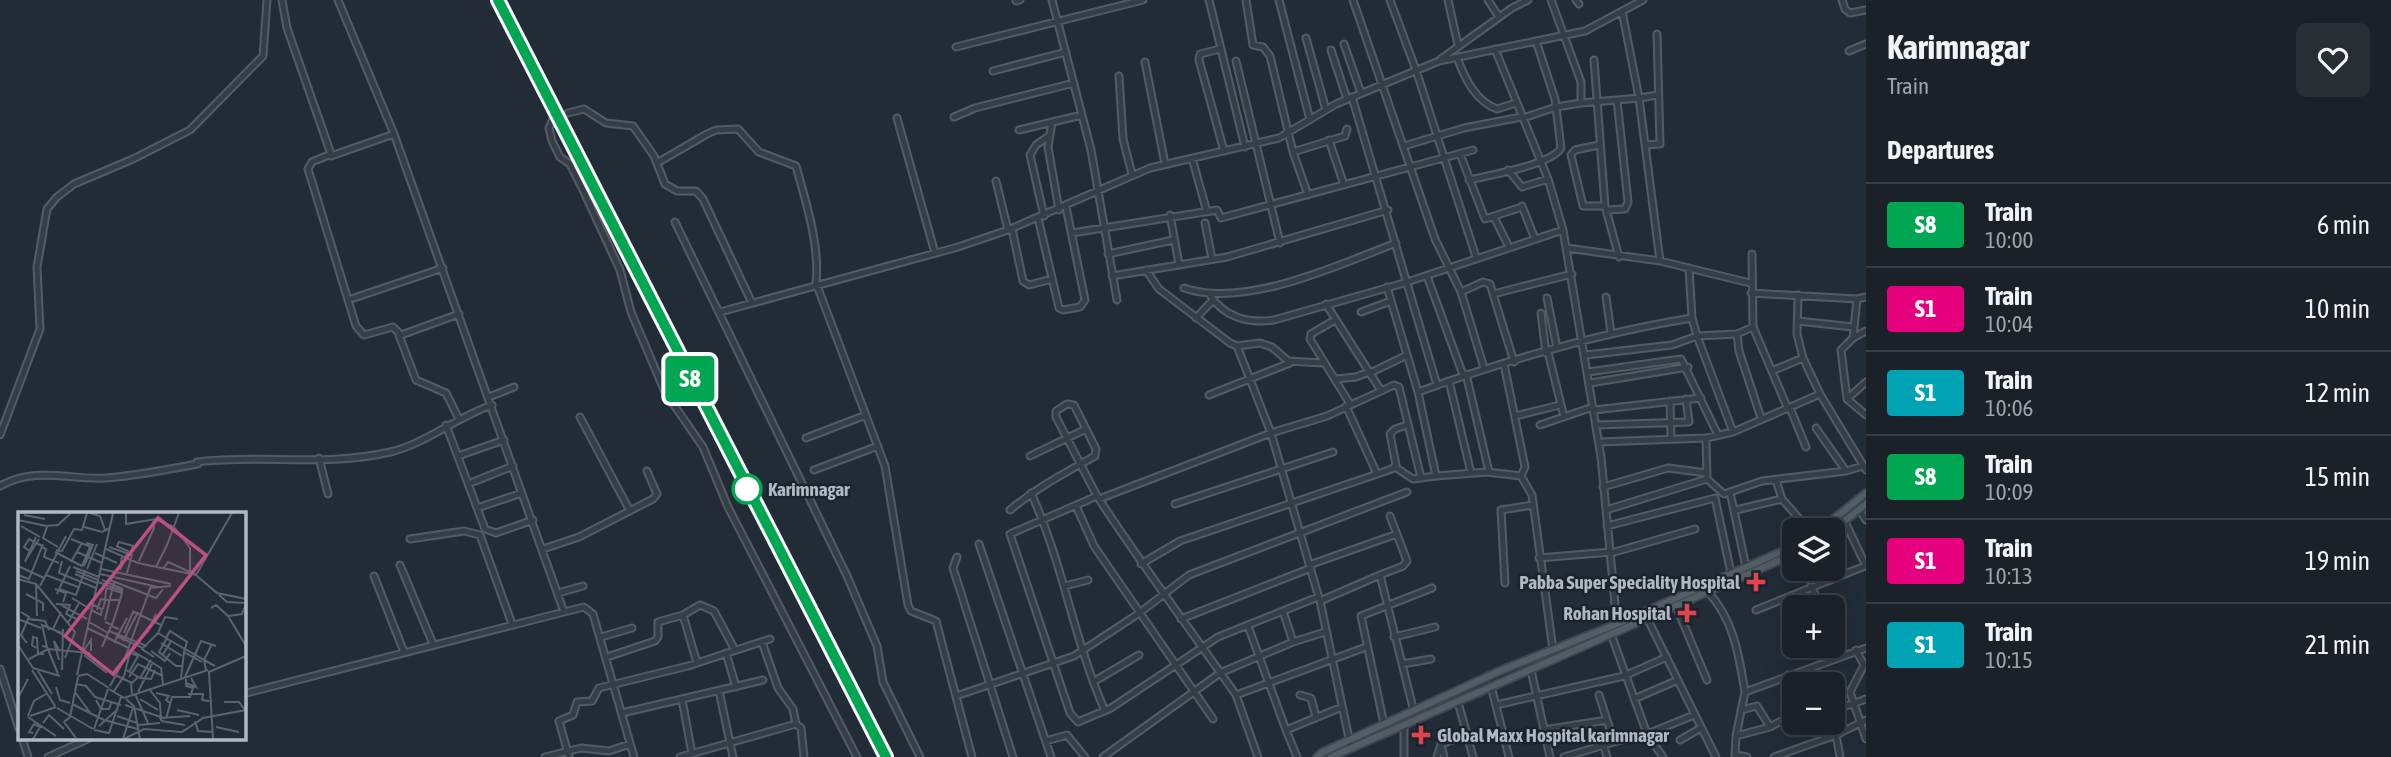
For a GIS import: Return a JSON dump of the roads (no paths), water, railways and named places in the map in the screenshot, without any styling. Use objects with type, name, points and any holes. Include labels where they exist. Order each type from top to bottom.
[{"type":"main road","points":[[1835,518],[1866,493]]},
{"type":"main road","points":[[1845,522],[1866,504]]},
{"type":"main road","points":[[1317,757],[1404,725],[1531,670],[1611,634],[1618,628],[1731,573],[1782,551]]},
{"type":"main road","points":[[1331,757],[1384,724],[1502,670],[1647,618],[1782,559]]},
{"type":"street","points":[[0,435],[40,329],[37,267],[47,209],[74,184],[190,130],[263,56],[267,0]]},
{"type":"street","points":[[282,0],[286,29],[331,156]]},
{"type":"street","points":[[338,0],[394,134],[564,612]]},
{"type":"street","points":[[1052,0],[1083,115],[1117,300]]},
{"type":"street","points":[[1102,0],[1104,9]]},
{"type":"street","points":[[956,47],[1143,0]]},
{"type":"street","points":[[1209,0],[1245,147]]},
{"type":"street","points":[[1246,0],[1252,45],[1263,47],[1270,56],[1293,152],[1308,195]]},
{"type":"street","points":[[1279,0],[1310,120]]},
{"type":"street","points":[[1353,0],[1435,239],[1461,292],[1484,368]]},
{"type":"street","points":[[1390,0],[1416,69],[1476,257]]},
{"type":"street","points":[[1448,0],[1458,45]]},
{"type":"street","points":[[1488,0],[1499,16]]},
{"type":"street","points":[[1439,61],[1499,16],[1528,0]]},
{"type":"street","points":[[1551,0],[1581,82],[1581,103]]},
{"type":"street","points":[[720,312],[751,301],[935,253],[1010,230],[1063,208],[1132,174],[1164,164],[1245,147],[1290,131],[1350,98],[1416,69],[1439,61],[1585,31],[1643,0]]},
{"type":"street","points":[[1842,0],[1845,9],[1850,13],[1866,10]]},
{"type":"street","points":[[1622,11],[1639,98],[1660,261]]},
{"type":"street","points":[[1645,145],[1660,144],[1657,34]]},
{"type":"street","points":[[1306,38],[1326,110]]},
{"type":"street","points":[[1469,180],[1540,161],[1556,155],[1561,148],[1556,107],[1536,41]]},
{"type":"street","points":[[1345,44],[1361,93]]},
{"type":"street","points":[[1849,51],[1866,44]]},
{"type":"street","points":[[1220,48],[1199,57],[1224,151]]},
{"type":"street","points":[[1495,49],[1548,179],[1567,248],[1599,442],[1618,628]]},
{"type":"street","points":[[1331,50],[1377,175],[1388,210],[1404,283],[1437,385]]},
{"type":"street","points":[[993,71],[1066,51]]},
{"type":"street","points":[[1457,57],[1468,84],[1488,104],[1497,109],[1516,103]]},
{"type":"street","points":[[1594,60],[1605,208],[1619,257]]},
{"type":"street","points":[[1236,61],[1280,243]]},
{"type":"street","points":[[1145,62],[1164,164]]},
{"type":"street","points":[[1119,76],[1124,139],[1132,174]]},
{"type":"street","points":[[954,117],[975,108],[1073,83]]},
{"type":"street","points":[[1404,146],[1437,135],[1522,118],[1556,107],[1658,96]]},
{"type":"street","points":[[1599,145],[1575,150],[1571,155],[1583,206],[1625,209],[1628,202],[1617,100]]},
{"type":"street","points":[[568,113],[584,109],[606,123],[634,126],[657,163],[665,184],[671,189],[700,194],[741,275],[751,301]]},
{"type":"street","points":[[1019,130],[1083,115]]},
{"type":"street","points":[[897,118],[935,253]]},
{"type":"street","points":[[552,121],[549,132],[556,151],[570,164],[592,209],[624,282],[631,312],[661,383],[703,447],[728,507],[857,757]]},
{"type":"street","points":[[1049,136],[1036,145],[1030,155],[1052,279],[1061,310],[1084,304],[1072,233],[1050,159],[1049,136],[1052,122]]},
{"type":"street","points":[[657,163],[716,130],[738,129],[759,152],[796,166],[807,204],[817,271],[816,283],[878,446],[895,511],[908,606],[911,611],[936,621],[972,757]]},
{"type":"street","points":[[1293,152],[1346,135],[1347,129]]},
{"type":"street","points":[[394,134],[312,162],[307,169],[361,333],[367,335],[391,326],[399,335],[416,380],[446,393],[459,419]]},
{"type":"street","points":[[1329,141],[1344,185]]},
{"type":"street","points":[[1072,233],[1170,215],[1217,210],[1221,218],[1473,150]]},
{"type":"street","points":[[1460,153],[1482,216],[1487,219],[1523,206],[1535,239]]},
{"type":"street","points":[[1192,158],[1207,212]]},
{"type":"street","points":[[1508,170],[1522,187],[1548,179]]},
{"type":"street","points":[[996,181],[1023,281],[1030,285],[1052,279]]},
{"type":"street","points":[[1112,276],[1212,260],[1280,243],[1388,210]]},
{"type":"street","points":[[1170,215],[1179,264]]},
{"type":"street","points":[[1494,217],[1509,247]]},
{"type":"street","points":[[675,222],[847,576],[877,646],[883,682],[920,757]]},
{"type":"street","points":[[1205,223],[1212,260]]},
{"type":"street","points":[[1184,288],[1211,297],[1231,315],[1262,322],[1427,276],[1476,257],[1563,230]]},
{"type":"street","points":[[1108,254],[1173,240]]},
{"type":"street","points":[[1196,318],[1211,297],[1291,283],[1396,243]]},
{"type":"street","points":[[1567,248],[1660,261],[1750,283]]},
{"type":"street","points":[[1752,254],[1750,283],[1753,327],[1806,447]]},
{"type":"street","points":[[348,300],[443,268]]},
{"type":"street","points":[[1689,268],[1692,318],[1732,432]]},
{"type":"street","points":[[1146,270],[1155,286],[1237,346],[1252,379],[1293,504],[1319,599],[1350,744]]},
{"type":"street","points":[[1493,294],[1572,274]]},
{"type":"street","points":[[1427,276],[1465,375],[1489,472]]},
{"type":"street","points":[[1461,292],[1487,282],[1514,362]]},
{"type":"street","points":[[1387,287],[1419,392],[1436,476]]},
{"type":"street","points":[[1751,293],[1857,299],[1866,297]]},
{"type":"street","points":[[1607,526],[1776,480],[1864,468],[1803,358],[1797,334],[1798,295]]},
{"type":"street","points":[[1606,297],[1611,333]]},
{"type":"street","points":[[1547,298],[1557,348]]},
{"type":"street","points":[[1853,338],[1857,299]]},
{"type":"street","points":[[1361,312],[1391,301]]},
{"type":"street","points":[[1326,304],[1380,389]]},
{"type":"street","points":[[1541,313],[1547,352],[1564,417]]},
{"type":"street","points":[[399,335],[459,314]]},
{"type":"street","points":[[1419,392],[1484,368],[1514,362],[1584,340],[1692,318]]},
{"type":"street","points":[[1335,320],[1310,335],[1323,363],[1336,379],[1377,474]]},
{"type":"street","points":[[1798,321],[1853,327]]},
{"type":"street","points":[[1586,355],[1672,345],[1697,336],[1737,334],[1753,327]]},
{"type":"street","points":[[1866,331],[1853,338],[1841,350],[1847,398],[1866,415]]},
{"type":"street","points":[[1737,334],[1739,351],[1760,418]]},
{"type":"street","points":[[1237,346],[1260,343],[1293,362]]},
{"type":"street","points":[[1336,379],[1356,377],[1407,355]]},
{"type":"street","points":[[1588,372],[1678,358],[1688,367],[1718,435]]},
{"type":"street","points":[[1772,372],[1803,358]]},
{"type":"street","points":[[1209,395],[1293,362],[1323,363]]},
{"type":"street","points":[[1504,364],[1525,467],[1521,476]]},
{"type":"street","points":[[1590,383],[1688,367]]},
{"type":"street","points":[[1450,381],[1471,474]]},
{"type":"street","points":[[1847,398],[1866,383]]},
{"type":"street","points":[[1078,722],[1070,713],[1010,534],[1098,497],[1270,433],[1326,416],[1380,389],[1394,385],[1399,387],[1421,478]]},
{"type":"street","points":[[489,397],[514,387]]},
{"type":"street","points":[[1599,442],[1706,438],[1732,432],[1821,394]]},
{"type":"street","points":[[1540,425],[1594,408],[1701,398]]},
{"type":"street","points":[[1596,425],[1690,421],[1686,400]]},
{"type":"street","points":[[1670,401],[1671,439]]},
{"type":"street","points":[[1010,510],[1031,493],[1080,465],[1097,453],[1074,405],[1067,404],[1055,414],[1080,465],[1141,564],[1236,695],[1258,757]]},
{"type":"street","points":[[0,486],[14,478],[31,475],[55,473],[106,478],[237,458],[347,458],[393,451],[492,405]]},
{"type":"street","points":[[1515,416],[1560,405]]},
{"type":"street","points":[[806,438],[866,415]]},
{"type":"street","points":[[580,417],[630,511]]},
{"type":"street","points":[[446,425],[485,529],[491,534],[533,520]]},
{"type":"street","points":[[1407,425],[1395,429],[1390,435],[1395,467],[1410,478],[1489,472],[1521,476],[1527,482],[1533,505],[1553,650]]},
{"type":"street","points":[[1816,428],[1846,471]]},
{"type":"street","points":[[1030,456],[1086,429]]},
{"type":"street","points":[[1706,438],[1707,476]]},
{"type":"street","points":[[458,456],[504,440]]},
{"type":"street","points":[[814,470],[878,446]]},
{"type":"street","points":[[1175,504],[1333,452]]},
{"type":"street","points":[[319,458],[328,494]]},
{"type":"street","points":[[468,484],[513,466]]},
{"type":"street","points":[[1141,564],[1180,541],[1395,467]]},
{"type":"street","points":[[1603,486],[1668,468],[1707,476],[1727,493],[1736,510],[1746,567]]},
{"type":"street","points":[[543,549],[579,537],[657,495],[648,471]]},
{"type":"street","points":[[1606,510],[1707,476]]},
{"type":"street","points":[[1776,480],[1782,499],[1799,518]]},
{"type":"street","points":[[956,696],[1023,675],[1083,651],[1189,575],[1406,492]]},
{"type":"street","points":[[477,508],[523,493]]},
{"type":"street","points":[[1031,493],[1043,520],[1083,651],[1105,711]]},
{"type":"street","points":[[1714,498],[1731,573]]},
{"type":"street","points":[[1736,510],[1782,499]]},
{"type":"street","points":[[1505,583],[1500,510],[1533,505]]},
{"type":"street","points":[[1076,506],[1094,546],[1174,667],[1213,719]]},
{"type":"street","points":[[1859,509],[1866,520]]},
{"type":"street","points":[[1046,741],[1067,735],[1078,722],[1105,711],[1202,646],[1283,611],[1406,564],[1390,516]]},
{"type":"street","points":[[1756,610],[1811,586],[1866,567],[1845,522]]},
{"type":"street","points":[[1539,558],[1611,552],[1695,529]]},
{"type":"street","points":[[410,539],[464,531],[480,535],[512,624]]},
{"type":"street","points":[[1181,619],[1397,534]]},
{"type":"street","points":[[979,544],[1051,757]]},
{"type":"street","points":[[957,557],[953,568],[1013,757]]},
{"type":"street","points":[[400,565],[433,644]]},
{"type":"street","points":[[1380,575],[1414,712]]},
{"type":"street","points":[[374,576],[404,652]]},
{"type":"street","points":[[1065,586],[1088,580]]},
{"type":"street","points":[[558,593],[583,586]]},
{"type":"street","points":[[1811,586],[1815,595]]},
{"type":"street","points":[[1384,724],[1361,616],[1432,588]]},
{"type":"street","points":[[1707,591],[1716,600],[1736,640],[1745,692],[1735,736],[1735,756],[1747,757]]},
{"type":"street","points":[[607,657],[655,641],[658,638],[658,622],[683,615],[700,605],[710,607],[735,650]]},
{"type":"street","points":[[1676,606],[1707,680]]},
{"type":"street","points":[[245,693],[512,624],[588,608],[601,637],[634,757]]},
{"type":"street","points":[[1283,611],[1293,642]]},
{"type":"street","points":[[683,615],[697,663]]},
{"type":"street","points":[[1647,618],[1716,757]]},
{"type":"street","points":[[1248,626],[1297,757]]},
{"type":"street","points":[[1394,637],[1434,627]]},
{"type":"street","points":[[601,637],[632,628]]},
{"type":"street","points":[[1103,757],[1220,673],[1293,642],[1325,632]]},
{"type":"street","points":[[1611,634],[1645,735],[1663,757]]},
{"type":"street","points":[[568,754],[559,721],[573,715],[577,702],[592,701],[599,688],[697,663],[770,639]]},
{"type":"street","points":[[762,642],[778,688],[793,709],[796,724],[800,728],[804,757]]},
{"type":"street","points":[[1866,643],[1860,649],[1866,673]]},
{"type":"street","points":[[1236,695],[1366,647]]},
{"type":"street","points":[[726,653],[736,687]]},
{"type":"street","points":[[1094,682],[1139,656]]},
{"type":"street","points":[[1496,705],[1538,693],[1624,676],[1667,657]]},
{"type":"street","points":[[1796,672],[1835,658]]},
{"type":"street","points":[[1402,664],[1431,659]]},
{"type":"street","points":[[1864,665],[1850,687],[1853,703],[1863,721],[1866,739]]},
{"type":"street","points":[[0,669],[18,726]]},
{"type":"street","points":[[1531,670],[1550,757]]},
{"type":"street","points":[[1745,692],[1782,677]]},
{"type":"street","points":[[622,713],[763,680]]},
{"type":"street","points":[[1634,699],[1678,680]]},
{"type":"street","points":[[1491,687],[1509,757]]},
{"type":"street","points":[[719,691],[733,757]]},
{"type":"street","points":[[1300,695],[1311,698],[1316,717]]},
{"type":"street","points":[[1599,695],[1614,742]]},
{"type":"street","points":[[682,699],[692,755]]},
{"type":"street","points":[[1845,706],[1866,699]]},
{"type":"street","points":[[1458,702],[1473,757]]},
{"type":"street","points":[[1741,710],[1757,706],[1770,727]]},
{"type":"street","points":[[1286,730],[1342,707]]},
{"type":"street","points":[[1564,757],[1645,735],[1694,715]]},
{"type":"street","points":[[1544,730],[1607,720]]},
{"type":"street","points":[[1735,736],[1770,727],[1782,720]]},
{"type":"street","points":[[1845,730],[1863,721]]},
{"type":"street","points":[[680,757],[796,724]]},
{"type":"street","points":[[1404,725],[1404,757]]},
{"type":"street","points":[[1679,740],[1701,728]]},
{"type":"street","points":[[1067,735],[1085,757]]},
{"type":"street","points":[[1441,744],[1467,735]]},
{"type":"street","points":[[1774,757],[1833,735]]},
{"type":"street","points":[[1836,735],[1840,757]]},
{"type":"street","points":[[23,740],[28,757]]},
{"type":"street","points":[[48,757],[86,740]]},
{"type":"street","points":[[545,757],[568,754],[581,748],[602,752],[630,744]]},
{"type":"street","points":[[1437,757],[1441,744]]},
{"type":"street","points":[[1441,744],[1444,757]]},
{"type":"street","points":[[1604,746],[1608,757]]},
{"type":"tunnel","points":[[552,121],[568,113]]},
{"type":"railway","points":[[498,0],[886,757]]},
{"type":"train","name":"S8","points":[[498,0],[709,418],[886,757]]},
{"type":"place","name":"Karimnagar","points":[[747,489]]},
{"type":"place","name":"Pabba Super Speciality Hospital","points":[[1756,582]]},
{"type":"place","name":"Rohan Hospital","points":[[1687,613]]},
{"type":"place","name":"Global Maxx Hospital karimnagar","points":[[1421,735]]}]
